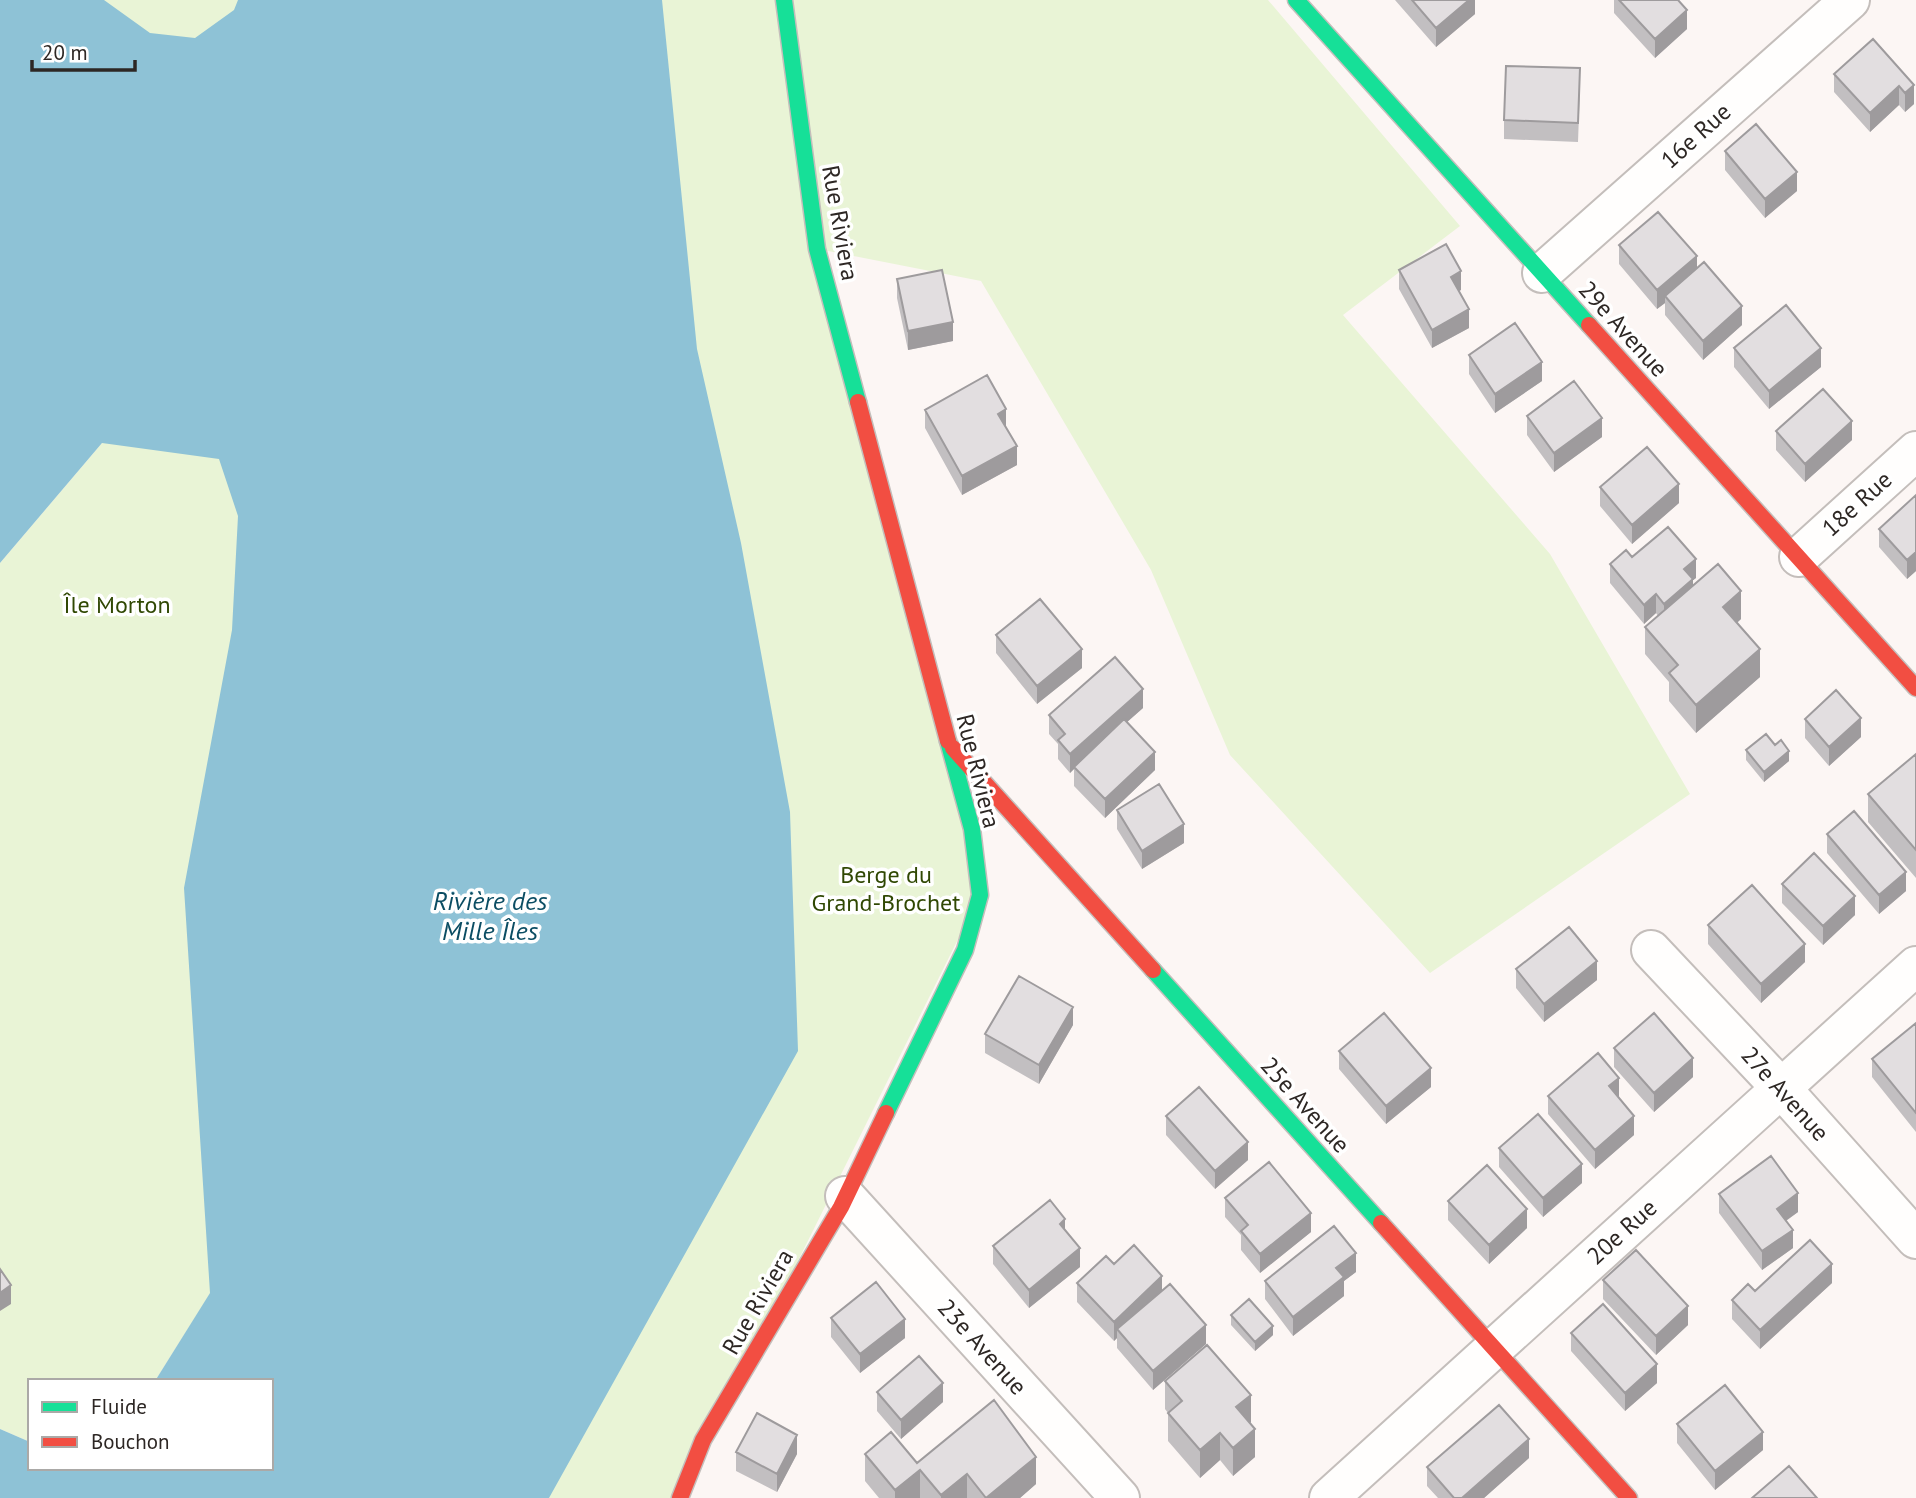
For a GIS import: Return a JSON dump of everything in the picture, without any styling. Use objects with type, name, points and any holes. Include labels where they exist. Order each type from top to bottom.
[{"type":"street","name":"Rue Riviera","points":[[680,1498],[703,1440],[845,1196],[965,950],[981,895],[972,829],[817,249],[784,0]]},
{"type":"street","name":"29e Avenue","points":[[1296,0],[1916,688]]},
{"type":"street","name":"16e Rue","points":[[1542,273],[1850,0]]},
{"type":"street","name":"18e Rue","points":[[1799,557],[1916,451]]},
{"type":"street","name":"25e Avenue","points":[[948,742],[1629,1498]]},
{"type":"street","name":"27e Avenue","points":[[1651,950],[1781,1088],[1916,1239]]},
{"type":"street","name":"20e Rue","points":[[1329,1498],[1916,966]]},
{"type":"street","name":"23e Avenue","points":[[845,1196],[1120,1498]]},
{"type":"green space","points":[[90,0],[1268,0],[1460,226],[1343,315],[1550,554],[1690,794],[1430,973],[1230,755],[1151,570],[981,281],[818,249],[980,895],[680,1498],[322,1498],[273,1386],[273,1379],[270,1379],[210,1294],[156,1379],[28,1379],[28,1441],[0,1429],[0,563],[102,443]]},
{"type":"water","name":"Rivière des Mille Îles","points":[[0,0],[104,0],[150,33],[195,38],[234,10],[238,0],[662,0],[697,349],[741,543],[790,812],[798,1051],[549,1498],[0,1498],[0,1429],[28,1441],[28,1470],[273,1470],[273,1379],[156,1379],[210,1293],[184,888],[232,630],[238,516],[219,459],[102,443],[0,563]]},
{"type":"building","points":[[1412,0],[1469,0],[1436,28]]},
{"type":"building","points":[[1619,0],[1678,0],[1687,10],[1655,39]]},
{"type":"building","points":[[1873,39],[1914,85],[1905,93],[1899,86],[1870,113],[1834,74]]},
{"type":"building","points":[[1506,66],[1580,68],[1578,123],[1504,120]]},
{"type":"building","points":[[1756,124],[1797,172],[1765,199],[1725,151]]},
{"type":"building","points":[[1658,212],[1697,256],[1657,290],[1619,245]]},
{"type":"building","points":[[1446,244],[1461,271],[1451,277],[1469,309],[1432,330],[1399,270]]},
{"type":"building","points":[[1704,262],[1742,306],[1703,341],[1665,296]]},
{"type":"building","points":[[942,270],[953,322],[908,331],[897,279]]},
{"type":"building","points":[[1786,305],[1821,348],[1769,391],[1734,348]]},
{"type":"building","points":[[1515,323],[1542,362],[1495,394],[1469,355]]},
{"type":"building","points":[[987,375],[1006,409],[998,414],[1017,446],[962,476],[925,410]]},
{"type":"building","points":[[1574,381],[1602,418],[1554,453],[1527,416]]},
{"type":"building","points":[[1823,389],[1852,421],[1805,464],[1776,431]]},
{"type":"building","points":[[1647,447],[1679,484],[1632,525],[1600,487]]},
{"type":"building","points":[[1916,495],[1916,552],[1907,560],[1879,529]]},
{"type":"building","points":[[1668,527],[1696,559],[1684,569],[1693,579],[1664,604],[1656,594],[1644,605],[1610,564],[1626,550],[1632,557]]},
{"type":"building","points":[[1718,564],[1741,591],[1723,607],[1760,649],[1696,705],[1669,673],[1678,665],[1645,627]]},
{"type":"building","points":[[1040,599],[1082,649],[1037,686],[996,635]]},
{"type":"building","points":[[1115,657],[1143,689],[1070,754],[1058,740],[1065,734],[1049,715]]},
{"type":"building","points":[[1836,690],[1861,718],[1829,747],[1805,719]]},
{"type":"building","points":[[1124,719],[1155,752],[1105,799],[1074,767]]},
{"type":"building","points":[[1766,734],[1775,745],[1781,740],[1789,751],[1764,772],[1746,750]]},
{"type":"building","points":[[1916,754],[1916,850],[1868,794]]},
{"type":"building","points":[[1159,784],[1184,824],[1142,851],[1117,810]]},
{"type":"building","points":[[1854,811],[1906,872],[1879,895],[1827,834]]},
{"type":"building","points":[[1814,853],[1855,896],[1823,926],[1782,884]]},
{"type":"building","points":[[1752,885],[1805,944],[1761,984],[1708,925]]},
{"type":"building","points":[[1569,927],[1597,961],[1544,1004],[1516,969]]},
{"type":"building","points":[[1019,976],[1073,1007],[1039,1065],[985,1034]]},
{"type":"building","points":[[1384,1013],[1431,1068],[1386,1106],[1339,1051]]},
{"type":"building","points":[[1654,1013],[1693,1058],[1654,1093],[1614,1048]]},
{"type":"building","points":[[1916,1023],[1916,1113],[1872,1059]]},
{"type":"building","points":[[1598,1053],[1619,1078],[1609,1086],[1634,1116],[1595,1150],[1548,1096]]},
{"type":"building","points":[[1199,1087],[1248,1142],[1215,1171],[1166,1116]]},
{"type":"building","points":[[1538,1114],[1582,1164],[1543,1198],[1499,1148]]},
{"type":"building","points":[[1771,1156],[1798,1193],[1777,1209],[1793,1230],[1762,1251],[1719,1194]]},
{"type":"building","points":[[1269,1162],[1311,1213],[1260,1254],[1241,1231],[1248,1225],[1225,1198]]},
{"type":"building","points":[[1487,1165],[1527,1209],[1489,1245],[1448,1201]]},
{"type":"building","points":[[1050,1200],[1065,1219],[1060,1224],[1080,1248],[1029,1290],[993,1246]]},
{"type":"building","points":[[1334,1226],[1356,1253],[1336,1268],[1344,1277],[1293,1317],[1265,1281]]},
{"type":"building","points":[[1810,1240],[1832,1264],[1760,1330],[1732,1300],[1748,1284],[1755,1291]]},
{"type":"building","points":[[1134,1245],[1162,1276],[1114,1322],[1077,1283],[1106,1256],[1114,1264]]},
{"type":"building","points":[[1636,1250],[1688,1306],[1656,1336],[1603,1280]]},
{"type":"building","points":[[0,1269],[11,1285],[0,1293]]},
{"type":"building","points":[[876,1282],[905,1319],[860,1354],[831,1318]]},
{"type":"building","points":[[1170,1284],[1206,1325],[1153,1371],[1117,1329]]},
{"type":"building","points":[[1249,1299],[1273,1326],[1255,1342],[1231,1315]]},
{"type":"building","points":[[1603,1304],[1657,1364],[1625,1393],[1571,1333]]},
{"type":"building","points":[[1207,1345],[1251,1395],[1236,1407],[1255,1429],[1233,1448],[1220,1433],[1200,1450],[1168,1413],[1182,1401],[1165,1381]]},
{"type":"building","points":[[919,1356],[943,1383],[901,1420],[877,1392]]},
{"type":"building","points":[[1725,1385],[1763,1432],[1715,1471],[1677,1424]]},
{"type":"building","points":[[994,1400],[1036,1457],[986,1498],[967,1474],[941,1495],[920,1470],[895,1490],[865,1454],[891,1432],[917,1463]]},
{"type":"building","points":[[1499,1405],[1529,1439],[1462,1498],[1454,1498],[1427,1467]]},
{"type":"building","points":[[757,1413],[797,1435],[777,1474],[736,1452]]},
{"type":"building","points":[[1789,1466],[1817,1498],[1752,1498]]},
{"type":"traffic: fast","points":[[784,0],[817,249],[858,402]]},
{"type":"traffic: fast","points":[[1296,0],[1589,325]]},
{"type":"traffic: fast","points":[[886,1113],[965,950],[980,895],[972,829],[948,741]]},
{"type":"traffic: fast","points":[[1153,970],[1381,1223]]},
{"type":"traffic: jam","points":[[1589,325],[1916,688]]},
{"type":"traffic: jam","points":[[858,402],[948,741]]},
{"type":"traffic: jam","points":[[953,748],[1153,970]]},
{"type":"traffic: jam","points":[[680,1498],[703,1440],[841,1207],[886,1113]]},
{"type":"traffic: jam","points":[[1381,1223],[1629,1498]]},
{"type":"park label","name":"Île Morton","points":[[117,605]]},
{"type":"park label","name":"Berge du Grand-Brochet","points":[[886,889]]}]
